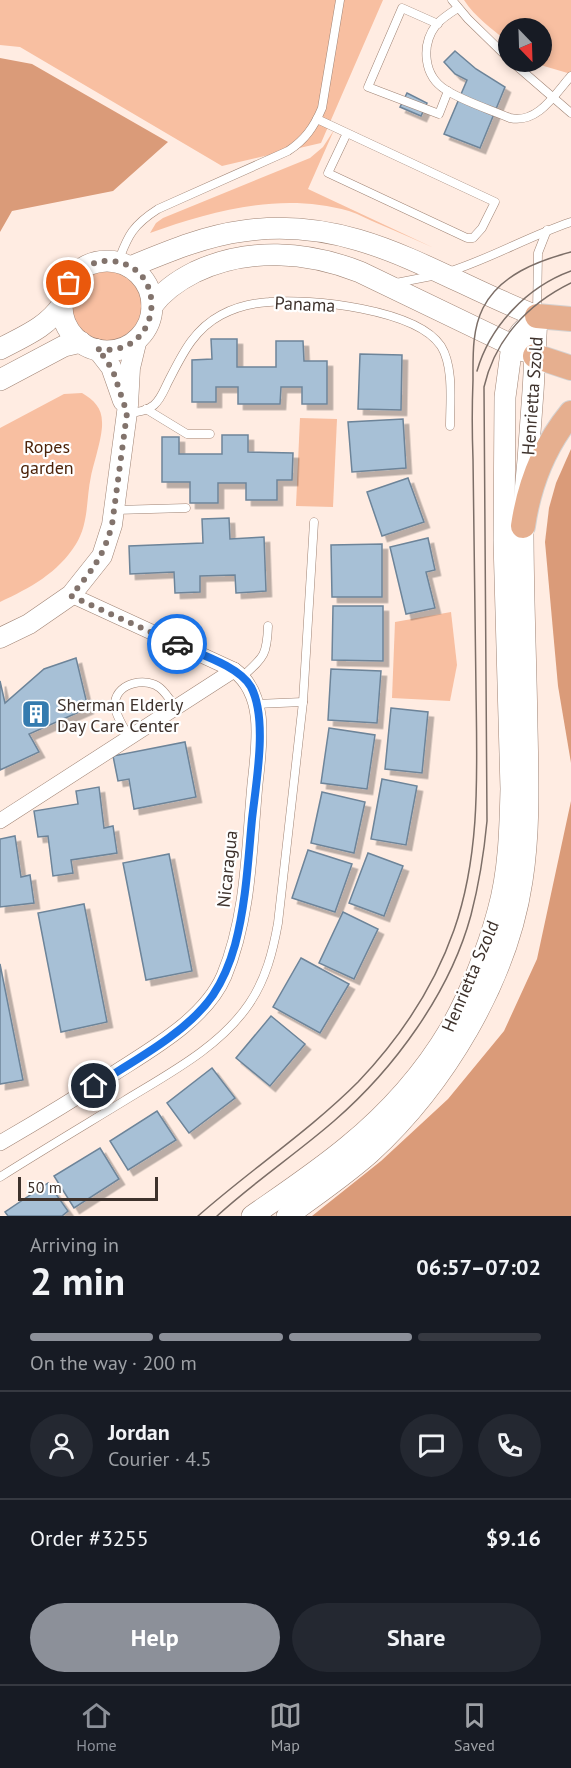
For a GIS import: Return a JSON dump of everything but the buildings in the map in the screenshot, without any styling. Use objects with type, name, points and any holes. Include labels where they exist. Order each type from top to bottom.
[{"type":"main road","points":[[89,346],[74,335],[66,323],[63,305],[66,289],[78,272],[97,262],[124,265],[212,237],[255,229],[318,230],[363,241],[407,257],[537,316],[571,319]]},
{"type":"main road","points":[[152,306],[167,290],[190,274],[226,260],[258,255],[291,255],[347,267],[536,356],[571,368]]},
{"type":"main road","points":[[0,380],[64,346],[118,349],[137,339],[149,322],[152,306],[151,295],[141,276],[124,265]]},
{"type":"main road","points":[[0,349],[44,326],[63,305]]},
{"type":"main road","name":"Henrietta Szold","points":[[252,1216],[348,1146],[382,1116],[432,1056],[450,1029],[468,992],[498,910],[506,868],[511,789],[504,541],[505,397],[512,345],[537,316]]},
{"type":"main road","name":"Henrietta Szold","points":[[287,1216],[370,1153],[411,1111],[441,1074],[466,1033],[492,981],[512,927],[522,883],[527,824],[528,758],[523,526],[537,316]]},
{"type":"main road","points":[[523,526],[525,510],[536,472],[555,435],[571,413]]},
{"type":"street","points":[[0,638],[29,624],[71,596],[102,556],[112,525],[127,413],[130,368],[137,339]]},
{"type":"street","points":[[89,346],[105,358],[113,371],[127,413]]},
{"type":"street","points":[[71,596],[238,673]]},
{"type":"street","points":[[0,821],[175,707],[238,673]]},
{"type":"street","name":"Nicaragua","points":[[0,1143],[160,1044],[192,1018],[211,998],[223,978],[244,907],[259,743],[256,704],[251,688],[238,673]]},
{"type":"lane","points":[[124,265],[124,246],[132,230],[142,219],[158,209],[288,151],[306,136],[317,119],[324,99],[340,0]]},
{"type":"lane","points":[[452,0],[473,25],[498,49]]},
{"type":"lane","points":[[438,24],[402,8],[368,87],[439,114],[448,92]]},
{"type":"lane","points":[[458,8],[438,24],[427,42],[427,63],[435,81],[448,92],[520,120],[534,115],[571,76]]},
{"type":"lane","points":[[523,72],[571,113]]},
{"type":"lane","points":[[317,119],[495,202],[482,228],[473,238],[467,238],[328,173],[347,133]]},
{"type":"lane","points":[[382,283],[407,282],[443,274],[571,222]]},
{"type":"lane","points":[[537,316],[538,253],[548,230]]},
{"type":"lane","name":"Panama","points":[[146,409],[159,400],[193,338],[214,319],[232,310],[255,304],[281,301],[308,302],[349,306],[376,312],[418,327],[430,335],[442,349],[448,364],[450,426]]},
{"type":"lane","points":[[127,413],[146,409],[187,434],[210,434]]},
{"type":"lane","points":[[114,510],[186,508]]},
{"type":"lane","points":[[0,1177],[183,1065],[219,1037],[238,1018],[263,978],[273,950],[278,923],[303,702],[314,522]]},
{"type":"lane","points":[[238,673],[263,659],[267,645],[267,626]]},
{"type":"lane","points":[[129,736],[115,701],[121,690],[131,683],[144,683],[159,687],[175,707]]},
{"type":"lane","points":[[256,704],[303,702]]},
{"type":"green space","points":[[0,0],[383,0],[321,143],[222,166],[20,47],[0,45]]},
{"type":"green space","points":[[464,0],[571,0],[571,74],[552,68],[552,18],[498,18],[498,34]]},
{"type":"green space","points":[[334,130],[308,189],[434,248],[349,211],[299,203],[248,206],[223,211],[150,233],[156,223],[163,218],[310,158],[323,147]]},
{"type":"green space","points":[[107,270],[127,276],[137,286],[143,306],[137,326],[127,336],[107,342],[87,336],[77,326],[71,306],[77,286],[87,276]]},
{"type":"green space","name":"Ropes garden","points":[[82,393],[99,409],[102,427],[80,536],[69,554],[52,571],[22,591],[0,602],[0,428],[64,394]]},
{"type":"green space","points":[[300,418],[337,419],[333,507],[296,506]]},
{"type":"green space","points":[[451,612],[457,665],[450,701],[392,698],[395,622]]},
{"type":"shaded area","points":[[0,58],[32,64],[168,142],[113,191],[12,211],[0,232]]},
{"type":"shaded area","points":[[571,449],[571,763],[558,686],[545,542],[549,508],[556,483]]},
{"type":"shaded area","points":[[571,801],[571,1216],[312,1216],[381,1161],[448,1099],[504,1031],[537,959]]},
{"type":"tram line","points":[[198,1216],[320,1117],[358,1082],[414,1011],[446,951],[463,901],[476,812],[472,420],[475,334],[479,316],[490,296],[509,278],[533,265],[571,252]]},
{"type":"tram line","points":[[477,371],[491,339],[512,310],[540,287],[571,271]]},
{"type":"tram line","points":[[217,1216],[334,1121],[378,1078],[417,1028],[434,1001],[462,944],[476,892],[487,821],[484,387],[496,353],[516,325],[541,301],[571,283]]},
{"type":"way so far","points":[[69,283],[83,268],[97,262],[118,262],[130,267],[141,276],[151,295],[152,306],[149,322],[137,339],[118,349],[97,349],[113,371],[127,413],[112,525],[107,542],[102,556],[71,596],[177,644]]},
{"type":"place","name":"Sherman Elderly Day Care Center","points":[[36,714]]},
{"type":"route","points":[[94,1086],[160,1044],[192,1018],[211,998],[223,978],[244,907],[259,743],[258,710],[251,688],[243,676],[177,644]]}]
